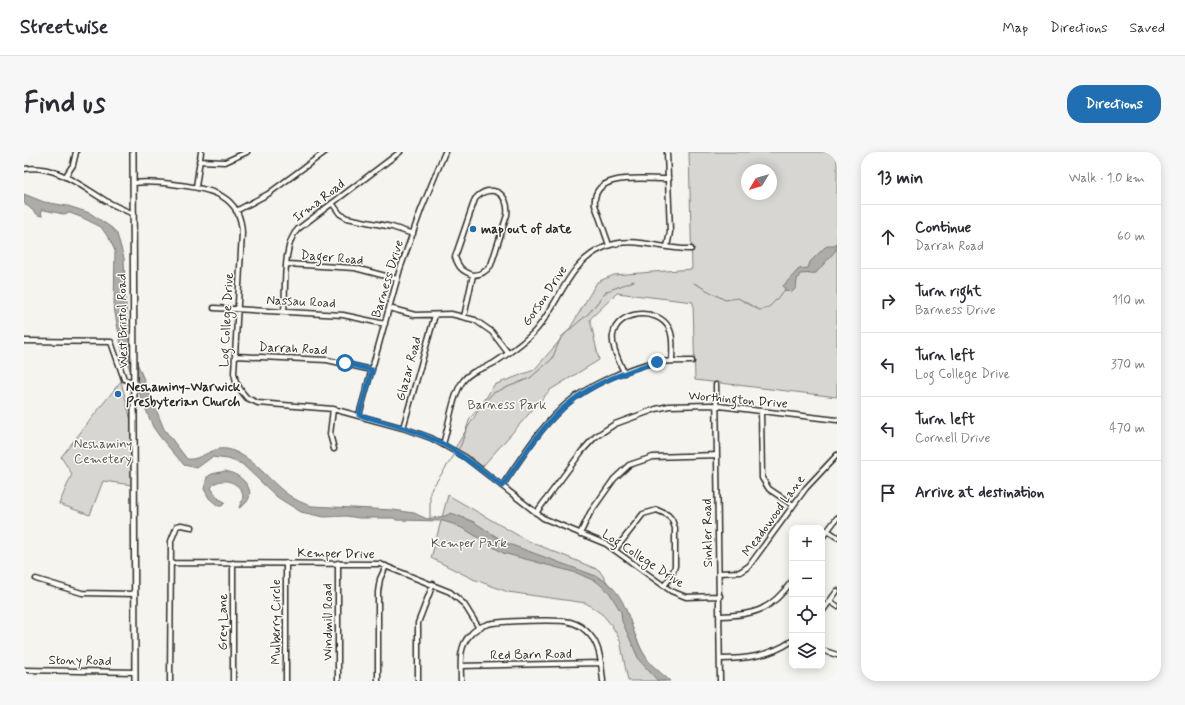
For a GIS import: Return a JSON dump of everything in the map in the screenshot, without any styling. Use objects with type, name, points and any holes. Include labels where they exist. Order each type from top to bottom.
[{"type":"main road","name":"West Bristol Road","points":[[133,152],[135,681]]},
{"type":"street","points":[[65,177],[73,165],[76,152]]},
{"type":"street","points":[[196,187],[200,152]]},
{"type":"street","points":[[199,161],[225,162],[247,152]]},
{"type":"street","points":[[236,211],[275,189],[324,152]]},
{"type":"street","name":"Irma Road","points":[[284,311],[289,246],[293,235],[298,229],[400,152]]},
{"type":"street","name":"Barness Drive","points":[[359,415],[397,279],[412,234],[445,152]]},
{"type":"street","points":[[667,152],[670,232],[667,247]]},
{"type":"street","points":[[24,170],[45,169],[65,177],[107,201],[134,214]]},
{"type":"street","points":[[609,245],[595,205],[595,198],[599,188],[605,183],[615,180],[669,179]]},
{"type":"street","name":"Log College Drive","points":[[134,183],[154,182],[196,187],[218,193],[231,204],[236,211],[242,230],[234,373],[236,382],[244,395],[254,402],[262,404],[333,409],[359,415],[403,428],[443,444],[456,452],[549,522],[606,544],[677,594],[686,597],[720,596]]},
{"type":"street","points":[[490,190],[500,193],[506,199],[508,207],[507,215],[491,265],[483,273],[473,275],[463,272],[458,267],[454,258],[475,199],[480,194],[490,190]]},
{"type":"street","points":[[332,203],[340,214],[347,218],[412,234]]},
{"type":"street","name":"Gorson Drive","points":[[443,444],[457,393],[464,380],[475,370],[492,364],[528,338],[543,321],[577,266],[589,255],[609,245],[634,241],[667,247],[691,249]]},
{"type":"street","name":"Dager Road","points":[[287,264],[355,268],[397,279]]},
{"type":"street","points":[[464,317],[473,275]]},
{"type":"street","name":"Nassau Road","points":[[214,308],[343,315],[385,324]]},
{"type":"street","points":[[389,308],[415,315],[451,314],[475,320],[487,327],[508,353]]},
{"type":"street","name":"Glazar Road","points":[[403,428],[435,315]]},
{"type":"street","points":[[624,373],[614,345],[613,334],[620,322],[630,316],[651,315],[664,321],[671,332],[672,361]]},
{"type":"street","points":[[24,341],[111,342],[124,379],[135,383]]},
{"type":"street","name":"Darrah Road","points":[[235,356],[332,361],[372,370]]},
{"type":"street","points":[[502,486],[544,428],[560,409],[588,389],[624,373],[653,363],[692,361]]},
{"type":"street","name":"Sinkler Road","points":[[716,385],[720,681]]},
{"type":"street","name":"Worthington Drive","points":[[536,513],[591,441],[620,422],[660,408],[675,406],[716,406],[837,420]]},
{"type":"street","points":[[333,409],[330,434],[334,448]]},
{"type":"street","points":[[761,411],[762,478],[769,489],[793,505]]},
{"type":"street","points":[[580,534],[590,513],[614,479],[629,465],[653,456],[717,455]]},
{"type":"street","name":"Meadowood Lane","points":[[719,573],[740,572],[749,566],[793,505],[813,480],[837,455]]},
{"type":"street","points":[[615,550],[643,514],[657,510],[668,515],[675,528],[675,566],[672,575],[664,586]]},
{"type":"street","points":[[825,534],[837,518]]},
{"type":"street","points":[[170,681],[171,541],[175,528],[181,524],[192,527]]},
{"type":"street","points":[[828,531],[837,537]]},
{"type":"street","name":"Kemper Drive","points":[[171,563],[374,563],[386,566],[447,590],[460,599],[478,628]]},
{"type":"street","name":"Grey Lane","points":[[233,563],[233,681]]},
{"type":"street","name":"Mulberry Circle","points":[[286,563],[286,681]]},
{"type":"street","name":"Windmill Road","points":[[338,563],[338,681]]},
{"type":"street","points":[[378,681],[378,592],[386,566]]},
{"type":"street","points":[[36,579],[82,593],[135,594]]},
{"type":"street","points":[[418,681],[418,623],[433,584]]},
{"type":"street","points":[[720,616],[745,615],[760,610],[778,599],[789,585]]},
{"type":"street","points":[[825,608],[837,591]]},
{"type":"street","points":[[830,602],[837,606]]},
{"type":"street","points":[[461,681],[463,645],[468,637],[478,628],[491,623],[501,622],[569,622],[583,629],[594,639],[598,648],[603,681]]},
{"type":"street","points":[[720,659],[760,656],[779,649],[789,643]]},
{"type":"street","points":[[825,651],[837,655]]},
{"type":"street","name":"Red Barn Road","points":[[461,666],[601,663]]},
{"type":"street","name":"Stony Road","points":[[24,670],[135,672]]},
{"type":"green space","name":"Barness Park","points":[[689,152],[837,152],[837,397],[695,380],[693,302],[617,293],[590,319],[599,360],[550,390],[482,467],[455,448],[494,385],[534,370],[569,330],[597,282],[614,275],[692,269]]},
{"type":"green space","name":"Neshaminy Cemetery","points":[[121,381],[131,421],[132,485],[103,481],[90,515],[59,504],[72,474],[61,457]]},
{"type":"green space","name":"Kemper Park","points":[[448,495],[526,540],[599,570],[621,603],[646,660],[666,681],[628,681],[620,640],[612,626],[603,615],[586,603],[508,592],[473,579],[431,558]]},
{"type":"shaded area","points":[[24,194],[44,202],[68,206],[90,213],[112,228],[117,234],[124,258],[127,329],[133,353],[164,429],[187,459],[198,458],[219,449],[231,450],[242,455],[253,463],[279,487],[300,502],[312,506],[393,510],[414,513],[427,519],[445,516],[451,513],[474,522],[509,544],[596,576],[616,591],[622,601],[635,635],[648,661],[670,681],[658,681],[639,660],[622,621],[621,612],[609,592],[597,582],[577,573],[503,553],[466,530],[443,521],[396,520],[394,518],[359,518],[346,516],[324,517],[301,512],[277,497],[242,464],[228,459],[212,457],[197,468],[184,465],[153,427],[122,350],[114,308],[115,251],[110,240],[101,227],[70,213],[63,214],[41,210],[42,216],[38,215],[24,203]]},
{"type":"shaded area","points":[[837,242],[836,250],[816,273],[800,274],[797,280],[796,288],[792,292],[785,290],[783,286],[799,269],[808,268],[810,262],[824,248],[827,246],[834,246]]},
{"type":"shaded area","points":[[225,471],[238,476],[248,486],[250,492],[249,498],[246,503],[239,508],[243,496],[241,491],[234,483],[224,481],[219,482],[214,484],[211,488],[219,499],[225,502],[222,506],[218,506],[209,498],[204,489],[207,477],[212,474]]},
{"type":"waterway","points":[[457,451],[461,445],[470,418],[493,393],[530,378],[552,359],[561,337],[588,314],[607,291],[634,281]]},
{"type":"waterway","points":[[694,283],[725,300],[738,298],[759,310],[771,306],[785,290]]},
{"type":"waterway","points":[[430,519],[430,491],[455,454]]},
{"type":"place","name":"map out of date","points":[[473,229]]},
{"type":"place","name":"Neshaminy-Warwick Presbyterian Church","points":[[118,394]]},
{"type":"route","points":[[345,363],[372,370],[359,415],[409,429],[440,442],[465,457],[502,486],[550,420],[566,404],[588,389],[605,380],[657,362]]}]
